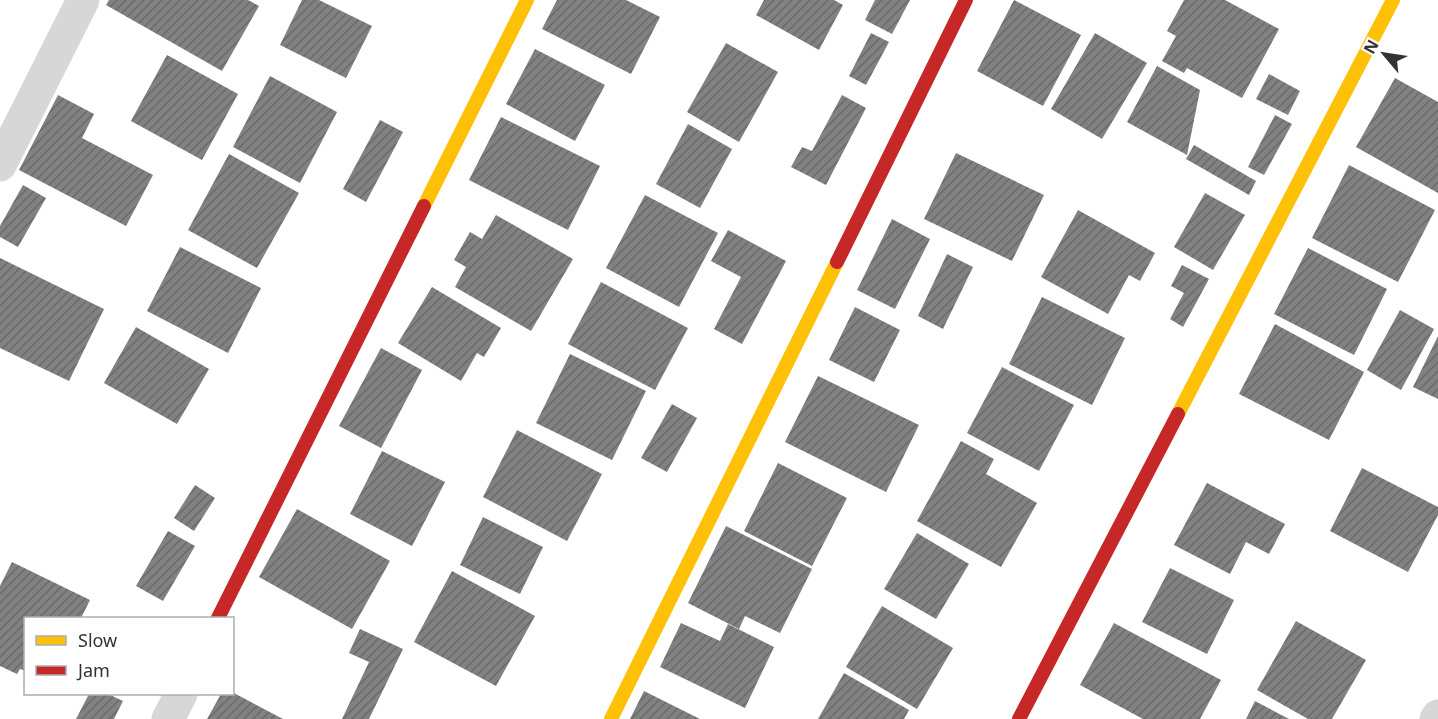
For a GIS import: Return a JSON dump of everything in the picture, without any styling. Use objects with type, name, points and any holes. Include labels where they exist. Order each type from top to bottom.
[{"type":"street","points":[[0,165],[83,0]]},
{"type":"street","points":[[218,617],[527,0]]},
{"type":"street","points":[[611,719],[966,0]]},
{"type":"street","points":[[1019,719],[1393,0]]},
{"type":"street","points":[[168,719],[180,695]]},
{"type":"building","points":[[109,0],[248,0],[259,6],[222,71],[106,5]]},
{"type":"building","points":[[302,0],[319,0],[372,26],[346,78],[280,45]]},
{"type":"building","points":[[557,0],[626,0],[660,17],[631,74],[542,29]]},
{"type":"building","points":[[764,0],[834,0],[843,5],[819,50],[756,15]]},
{"type":"building","points":[[875,0],[910,0],[892,34],[865,20]]},
{"type":"building","points":[[1014,0],[1081,35],[1043,106],[977,71]]},
{"type":"building","points":[[1184,0],[1225,0],[1279,29],[1242,98],[1187,68],[1184,73],[1162,61],[1176,36],[1167,31]]},
{"type":"building","points":[[871,33],[889,42],[866,85],[849,76]]},
{"type":"building","points":[[1095,33],[1147,63],[1102,139],[1051,109]]},
{"type":"building","points":[[726,43],[778,72],[739,142],[687,112]]},
{"type":"building","points":[[535,49],[605,85],[575,141],[506,104]]},
{"type":"building","points":[[167,55],[238,94],[202,160],[131,121]]},
{"type":"building","points":[[1157,66],[1200,90],[1187,155],[1127,122]]},
{"type":"building","points":[[1269,74],[1300,91],[1288,115],[1256,99]]},
{"type":"building","points":[[270,76],[337,112],[300,183],[233,147]]},
{"type":"building","points":[[1395,78],[1438,102],[1438,193],[1356,147]]},
{"type":"building","points":[[58,95],[94,114],[82,138],[153,175],[126,226],[19,170]]},
{"type":"building","points":[[842,95],[866,108],[826,185],[791,167],[802,147],[812,151]]},
{"type":"building","points":[[1275,115],[1292,124],[1264,175],[1248,167]]},
{"type":"building","points":[[501,117],[600,166],[568,230],[469,180]]},
{"type":"building","points":[[380,120],[403,132],[366,202],[343,189]]},
{"type":"building","points":[[688,124],[732,149],[700,208],[656,184]]},
{"type":"building","points":[[1194,145],[1256,181],[1249,195],[1186,159]]},
{"type":"building","points":[[956,153],[1044,195],[1012,261],[924,219]]},
{"type":"building","points":[[229,154],[299,193],[257,268],[188,230]]},
{"type":"building","points":[[1349,165],[1435,210],[1398,282],[1312,238]]},
{"type":"building","points":[[23,185],[46,198],[18,247],[0,237],[0,226]]},
{"type":"building","points":[[1205,193],[1245,215],[1213,270],[1174,247]]},
{"type":"building","points":[[645,195],[718,233],[679,307],[606,268]]},
{"type":"building","points":[[1078,210],[1155,253],[1140,281],[1129,275],[1108,314],[1041,277]]},
{"type":"building","points":[[496,215],[573,259],[531,331],[455,287],[466,267],[454,260],[470,232],[482,239]]},
{"type":"building","points":[[892,219],[930,239],[895,309],[857,290]]},
{"type":"building","points":[[728,230],[786,261],[742,344],[714,329],[741,277],[711,261]]},
{"type":"building","points":[[180,247],[261,288],[228,353],[147,311]]},
{"type":"building","points":[[1308,248],[1387,289],[1354,355],[1274,314]]},
{"type":"building","points":[[947,254],[973,267],[943,329],[918,316]]},
{"type":"building","points":[[0,258],[104,309],[69,381],[0,348]]},
{"type":"building","points":[[1182,265],[1209,279],[1183,327],[1170,319],[1184,293],[1171,286]]},
{"type":"building","points":[[601,282],[688,328],[655,390],[568,344]]},
{"type":"building","points":[[432,287],[501,328],[484,357],[477,353],[461,381],[398,343]]},
{"type":"building","points":[[1042,297],[1125,338],[1092,405],[1009,364]]},
{"type":"building","points":[[855,307],[900,330],[874,382],[829,360]]},
{"type":"building","points":[[1400,310],[1434,329],[1401,390],[1367,370]]},
{"type":"building","points":[[1275,324],[1364,372],[1329,440],[1239,394]]},
{"type":"building","points":[[136,327],[209,369],[177,424],[104,383]]},
{"type":"building","points":[[1438,336],[1438,399],[1413,387]]},
{"type":"building","points":[[381,348],[422,370],[381,448],[339,426]]},
{"type":"building","points":[[570,354],[646,391],[612,460],[536,423]]},
{"type":"building","points":[[1002,367],[1074,405],[1039,471],[967,433]]},
{"type":"building","points":[[818,376],[919,425],[886,492],[785,442]]},
{"type":"building","points":[[672,404],[697,418],[667,472],[641,458]]},
{"type":"building","points":[[517,430],[602,474],[567,541],[483,497]]},
{"type":"building","points":[[961,441],[994,459],[986,474],[1037,503],[1001,567],[917,521]]},
{"type":"building","points":[[382,451],[445,482],[412,546],[350,514]]},
{"type":"building","points":[[778,463],[847,498],[812,566],[744,531]]},
{"type":"building","points":[[1362,468],[1438,507],[1438,515],[1408,572],[1330,531]]},
{"type":"building","points":[[1207,483],[1285,524],[1269,554],[1246,542],[1230,574],[1174,545]]},
{"type":"building","points":[[195,485],[215,498],[194,531],[174,518]]},
{"type":"building","points":[[297,509],[390,561],[352,629],[259,577]]},
{"type":"building","points":[[483,517],[543,547],[520,594],[460,565]]},
{"type":"building","points":[[726,526],[812,569],[780,633],[745,616],[739,629],[688,603]]},
{"type":"building","points":[[168,531],[195,546],[163,601],[136,586]]},
{"type":"building","points":[[917,533],[969,564],[936,619],[884,589]]},
{"type":"building","points":[[12,562],[90,600],[82,617],[24,617],[24,670],[20,669],[17,674],[0,666],[0,586]]},
{"type":"building","points":[[1170,568],[1234,600],[1207,654],[1142,622]]},
{"type":"building","points":[[452,571],[535,616],[496,686],[414,642]]},
{"type":"building","points":[[882,606],[953,648],[917,709],[846,667]]},
{"type":"building","points":[[1296,621],[1366,660],[1332,719],[1308,719],[1257,690]]},
{"type":"building","points":[[681,623],[720,641],[728,624],[774,647],[745,708],[660,667]]},
{"type":"building","points":[[1114,623],[1221,680],[1200,719],[1143,719],[1080,685]]},
{"type":"building","points":[[360,629],[403,649],[369,719],[342,719],[369,662],[349,653]]},
{"type":"building","points":[[844,673],[909,710],[904,719],[818,719]]},
{"type":"building","points":[[644,691],[700,719],[630,719]]},
{"type":"building","points":[[234,693],[283,719],[207,719],[220,695],[234,695]]},
{"type":"building","points":[[88,695],[110,695],[123,701],[114,719],[76,719]]},
{"type":"building","points":[[1255,701],[1289,719],[1246,719]]},
{"type":"traffic: slow","points":[[424,206],[527,0]]},
{"type":"traffic: slow","points":[[1178,414],[1393,0]]},
{"type":"traffic: slow","points":[[611,719],[837,262]]},
{"type":"traffic: jam","points":[[837,262],[966,0]]},
{"type":"traffic: jam","points":[[218,617],[424,206]]},
{"type":"traffic: jam","points":[[1019,719],[1178,414]]}]
